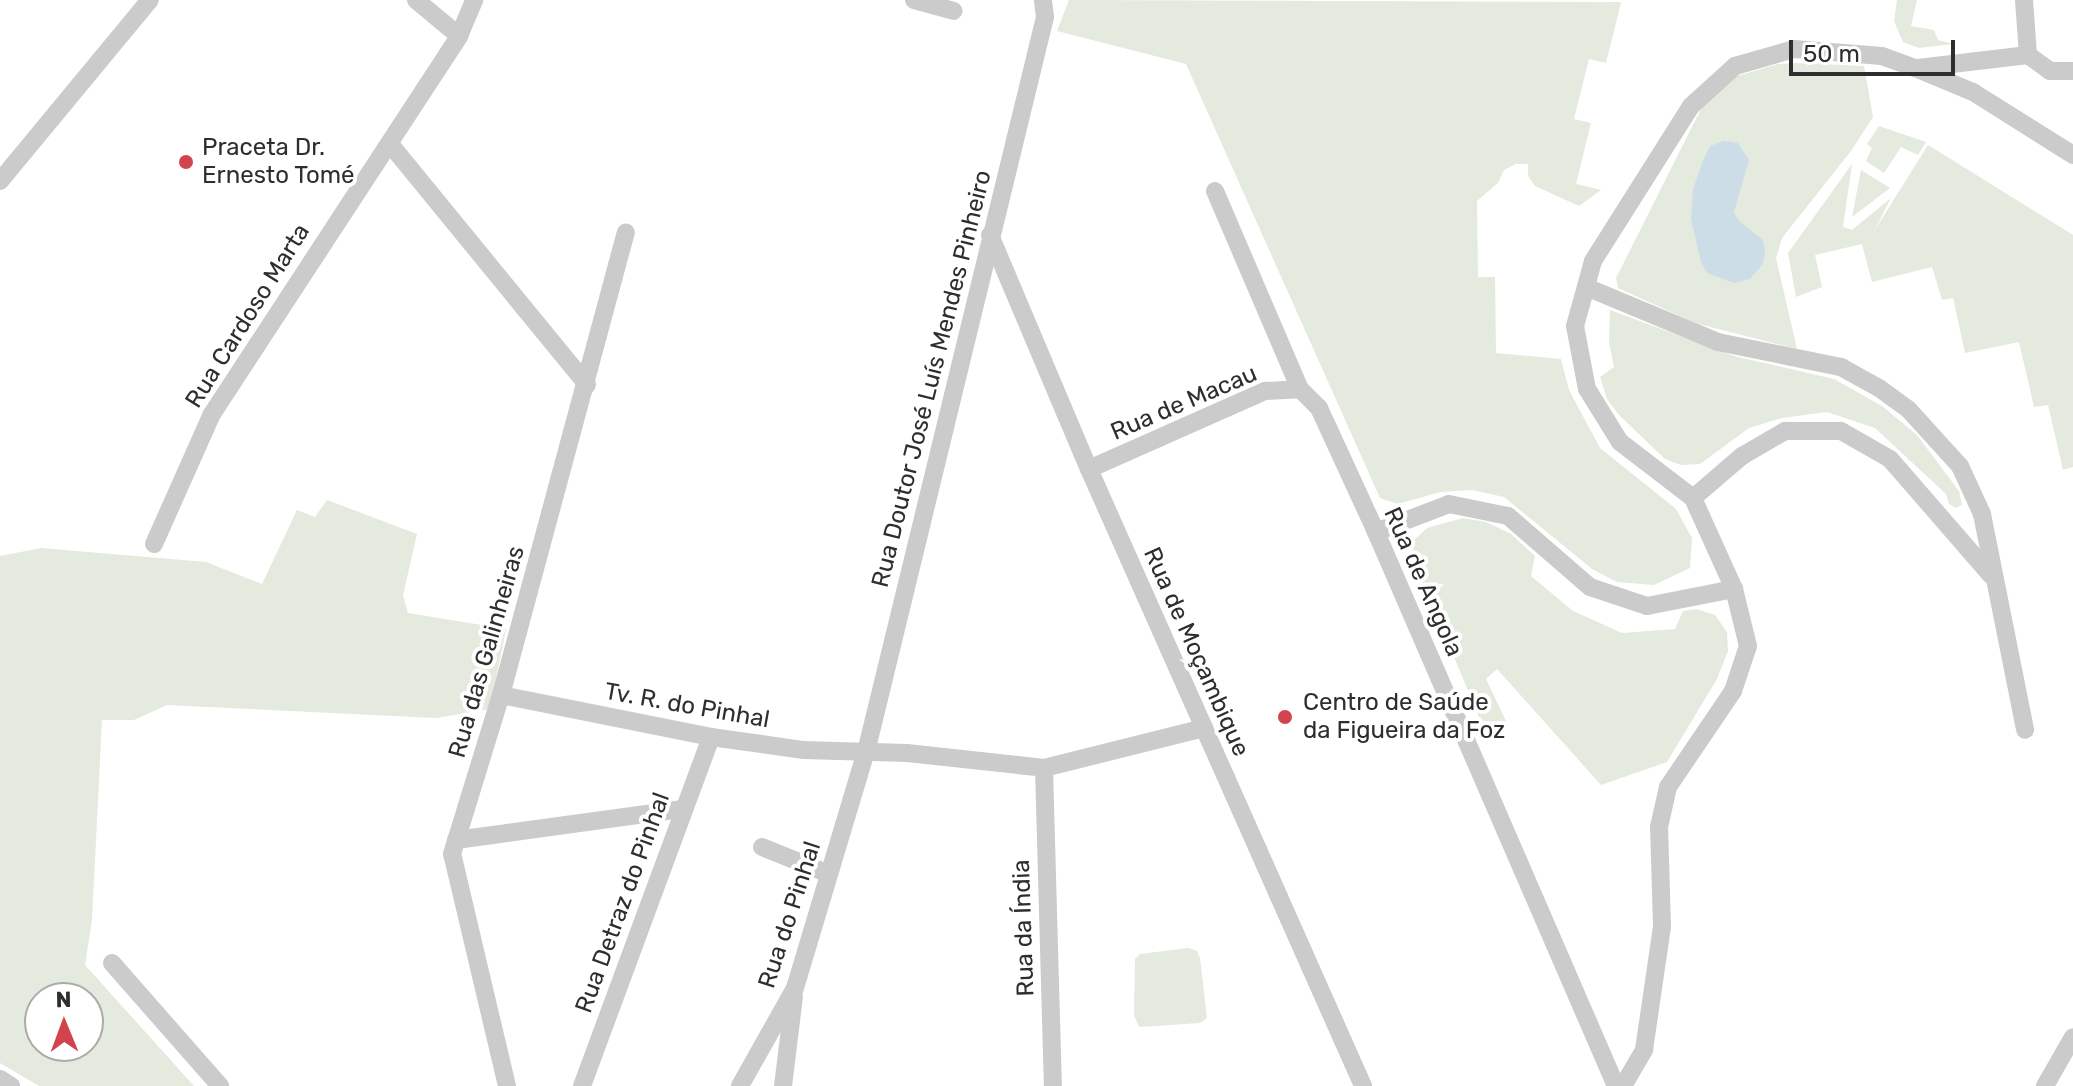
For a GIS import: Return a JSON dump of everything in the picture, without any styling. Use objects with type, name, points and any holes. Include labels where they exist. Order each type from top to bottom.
[{"type":"street","points":[[0,181],[150,0]]},
{"type":"street","points":[[416,0],[459,36]]},
{"type":"street","name":"Rua Cardoso Marta","points":[[154,544],[212,414],[290,289],[390,144],[459,36],[474,0]]},
{"type":"street","points":[[914,0],[954,11]]},
{"type":"street","name":"Rua Doutor José Luís Mendes Pinheiro","points":[[866,752],[1044,8],[1058,0]]},
{"type":"street","points":[[2024,0],[2028,55]]},
{"type":"street","points":[[1623,1086],[1644,1050],[1662,926],[1659,827],[1668,787],[1733,691],[1748,646],[1734,589],[1693,498],[1620,442],[1587,389],[1575,326],[1593,261],[1691,106],[1735,66],[1794,49],[1882,56],[1915,68],[1973,92],[2073,155]]},
{"type":"street","points":[[1915,68],[2028,55],[2050,71],[2073,71]]},
{"type":"street","points":[[390,144],[587,385]]},
{"type":"street","name":"Rua de Angola","points":[[1215,191],[1300,389],[1319,408],[1376,532],[1616,1086]]},
{"type":"street","name":"Rua das Galinheiras","points":[[507,1086],[452,854],[501,695],[626,233]]},
{"type":"street","name":"Rua de Moçambique","points":[[990,235],[1089,469],[1363,1086]]},
{"type":"street","points":[[1586,287],[1718,342],[1841,367],[1893,397],[1960,466],[1982,514],[2025,730]]},
{"type":"street","name":"Rua de Macau","points":[[1089,469],[1265,391],[1300,389]]},
{"type":"street","points":[[1693,498],[1742,456],[1785,431],[1841,431],[1890,459],[1993,577]]},
{"type":"street","points":[[1376,532],[1449,504],[1508,516],[1590,587],[1647,606],[1734,589]]},
{"type":"street","name":"Tv. R. do Pinhal","points":[[501,695],[711,737],[804,750],[907,753],[1044,768]]},
{"type":"street","points":[[1044,768],[1204,728]]},
{"type":"street","name":"Rua Detraz do Pinhal","points":[[582,1086],[711,737]]},
{"type":"street","name":"Rua do Pinhal","points":[[740,1086],[795,988],[866,752]]},
{"type":"street","name":"Rua da Índia","points":[[1044,768],[1053,1086]]},
{"type":"street","points":[[456,840],[683,809]]},
{"type":"street","points":[[762,847],[829,874]]},
{"type":"street","points":[[112,963],[220,1086]]},
{"type":"street","points":[[783,1086],[795,988]]},
{"type":"street","points":[[2045,1086],[2073,1037]]},
{"type":"street","points":[[0,1079],[11,1086]]},
{"type":"shaded area","points":[[1069,0],[1621,2],[1606,63],[1589,59],[1574,119],[1591,123],[1576,184],[1601,190],[1579,206],[1535,186],[1528,176],[1528,164],[1516,164],[1504,170],[1498,183],[1477,201],[1478,277],[1495,277],[1496,353],[1561,359],[1569,390],[1600,448],[1676,509],[1692,538],[1690,568],[1654,585],[1617,582],[1592,569],[1504,497],[1472,490],[1440,492],[1398,504],[1380,498],[1186,64],[1057,31]]},
{"type":"shaded area","points":[[1897,0],[1917,0],[1911,26],[1934,30],[1938,40],[1953,44],[1919,48],[1903,42],[1894,21]]},
{"type":"shaded area","points":[[1778,64],[1864,66],[1873,117],[1851,151],[1782,238],[1776,258],[1797,349],[1695,323],[1618,288],[1616,278],[1704,103],[1734,77]]},
{"type":"shaded area","points":[[1879,126],[1926,142],[1918,155],[1901,147],[1884,173],[1866,161],[1872,148],[1867,144]]},
{"type":"shaded area","points":[[1928,145],[2073,235],[2073,467],[2063,470],[2048,405],[2034,407],[2019,342],[1965,353],[1953,298],[1942,300],[1932,267],[1872,282],[1862,244],[1815,255],[1822,287],[1796,297],[1788,253],[1852,164],[1843,227],[1852,230],[1891,198],[1874,231]]},
{"type":"shaded area","points":[[1861,170],[1890,188],[1852,217]]},
{"type":"shaded area","points":[[1610,310],[1734,356],[1834,379],[1882,406],[1917,435],[1959,491],[1962,505],[1956,508],[1949,504],[1946,494],[1875,428],[1827,412],[1782,418],[1749,428],[1700,464],[1681,465],[1665,459],[1619,415],[1607,399],[1600,377],[1614,367],[1609,342]]},
{"type":"shaded area","points":[[327,500],[417,534],[403,595],[408,613],[506,629],[490,709],[436,718],[167,705],[134,720],[102,720],[92,920],[85,965],[100,982],[24,982],[24,1062],[104,1062],[104,986],[194,1086],[39,1086],[0,1063],[0,556],[41,548],[206,562],[262,584],[297,510],[315,517]]},
{"type":"shaded area","points":[[1463,518],[1486,522],[1511,534],[1535,556],[1531,576],[1573,611],[1622,633],[1675,629],[1683,611],[1697,609],[1715,615],[1727,632],[1728,651],[1717,679],[1667,762],[1601,785],[1497,669],[1486,679],[1506,721],[1485,732],[1414,560],[1412,542],[1427,528]]},
{"type":"shaded area","points":[[1188,948],[1197,951],[1200,958],[1207,1018],[1200,1023],[1139,1027],[1134,1015],[1135,959],[1140,954]]},
{"type":"water","points":[[1724,141],[1738,143],[1749,160],[1734,212],[1739,221],[1763,240],[1765,254],[1762,265],[1750,279],[1734,283],[1707,273],[1701,262],[1691,219],[1693,189],[1702,164],[1710,146]]},
{"type":"place","name":"Praceta Dr. Ernesto Tomé","points":[[186,162]]},
{"type":"place","name":"Centro de Saúde da Figueira da Foz","points":[[1285,717]]}]
